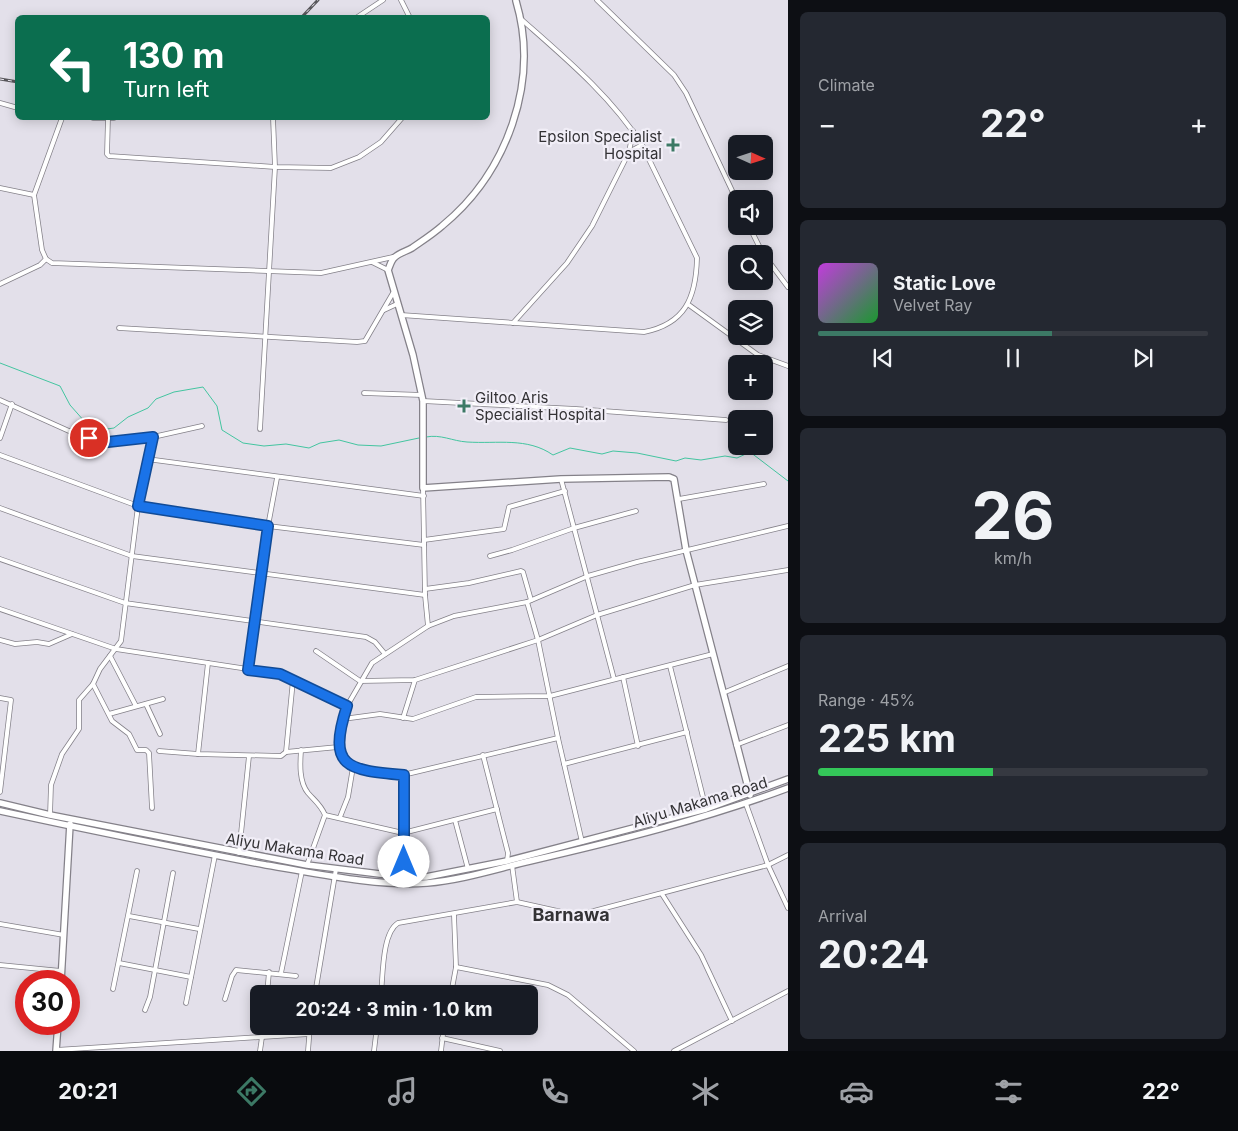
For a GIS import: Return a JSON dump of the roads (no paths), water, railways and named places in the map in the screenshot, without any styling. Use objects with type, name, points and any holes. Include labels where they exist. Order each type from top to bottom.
[{"type":"street","points":[[360,15],[383,0]]},
{"type":"street","points":[[401,0],[408,15]]},
{"type":"street","points":[[61,120],[34,195],[42,250],[46,259],[58,263],[321,273],[395,256],[433,233],[463,209],[485,180],[503,151],[515,119],[522,86],[521,19],[516,0]]},
{"type":"street","points":[[598,0],[674,75],[686,93],[732,190]]},
{"type":"street","points":[[401,315],[644,332],[662,328],[689,305],[697,272],[697,258],[642,145],[633,131],[576,68],[521,19]]},
{"type":"street","points":[[0,103],[15,107]]},
{"type":"street","points":[[108,120],[106,154],[109,156],[275,167],[331,168],[358,157],[381,142],[400,120]]},
{"type":"street","points":[[260,429],[275,167],[273,120]]},
{"type":"street","points":[[513,323],[567,263],[592,226],[628,152],[633,131]]},
{"type":"street","points":[[628,152],[642,145]]},
{"type":"street","points":[[0,188],[34,195]]},
{"type":"street","points":[[395,256],[388,270],[423,398],[425,595],[428,626]]},
{"type":"street","points":[[0,284],[40,266],[46,259]]},
{"type":"street","points":[[372,262],[388,270]]},
{"type":"street","points":[[773,268],[788,287]]},
{"type":"street","points":[[119,328],[357,342],[366,340],[394,293]]},
{"type":"street","points":[[384,310],[397,304]]},
{"type":"street","points":[[689,305],[758,355],[788,366]]},
{"type":"street","points":[[364,393],[726,420]]},
{"type":"street","points":[[0,400],[69,431],[108,442],[153,437],[202,426]]},
{"type":"street","points":[[0,438],[12,404]]},
{"type":"street","points":[[50,815],[51,785],[62,754],[78,729],[79,700],[93,684],[100,669],[121,641],[138,506],[153,437]]},
{"type":"street","points":[[0,455],[138,506],[268,526],[424,545]]},
{"type":"street","points":[[147,459],[277,478],[424,496]]},
{"type":"street","points":[[423,488],[561,479],[669,477],[674,479],[679,498],[686,550],[750,795]]},
{"type":"street","points":[[248,670],[268,526],[277,478]]},
{"type":"street","points":[[561,479],[614,679]]},
{"type":"street","points":[[679,498],[764,484]]},
{"type":"street","points":[[424,540],[504,529],[509,507],[565,491]]},
{"type":"street","points":[[0,508],[132,556],[425,595]]},
{"type":"street","points":[[490,556],[574,528],[636,511]]},
{"type":"street","points":[[558,738],[404,775],[354,767],[343,758],[338,748],[347,706],[372,663],[428,626],[454,616],[529,601],[588,576],[788,526]]},
{"type":"street","points":[[0,559],[125,603],[366,637],[375,642],[385,654]]},
{"type":"street","points":[[316,651],[360,681],[415,680],[538,640],[597,615],[695,584],[788,570]]},
{"type":"street","points":[[425,588],[469,583],[523,572],[582,842]]},
{"type":"street","points":[[0,609],[116,649],[280,674],[347,706]]},
{"type":"street","points":[[0,640],[15,644],[37,642],[49,644],[72,634]]},
{"type":"street","points":[[343,719],[380,714],[413,719],[476,697],[550,696],[712,654]]},
{"type":"street","points":[[110,656],[136,706]]},
{"type":"street","points":[[198,754],[208,663]]},
{"type":"street","points":[[670,666],[706,809]]},
{"type":"street","points":[[723,694],[788,666]]},
{"type":"street","points":[[623,677],[638,746]]},
{"type":"street","points":[[286,752],[293,680]]},
{"type":"street","points":[[403,718],[415,680]]},
{"type":"street","points":[[93,684],[112,721],[129,734],[138,750],[146,750],[149,753],[152,808]]},
{"type":"street","points":[[0,698],[11,700],[0,792]]},
{"type":"street","points":[[109,714],[163,699]]},
{"type":"street","points":[[146,704],[160,734]]},
{"type":"street","points":[[736,745],[788,725]]},
{"type":"street","points":[[564,764],[687,732]]},
{"type":"street","points":[[159,750],[198,754],[276,757],[286,752],[338,748]]},
{"type":"street","points":[[301,750],[302,784],[308,794],[320,804],[326,815]]},
{"type":"street","points":[[483,755],[508,853],[517,902]]},
{"type":"street","points":[[239,852],[249,756]]},
{"type":"street","points":[[340,817],[348,797],[354,767]]},
{"type":"street","points":[[404,775],[404,877]]},
{"type":"street","name":"Aliyu Makama Road","points":[[0,810],[306,865],[404,877],[426,877],[510,863],[582,842],[649,828],[750,795],[788,779]]},
{"type":"street","name":"Aliyu Makama Road","points":[[0,803],[50,815],[70,823],[214,855],[302,871],[403,884],[427,883],[510,863],[746,804],[788,788]]},
{"type":"street","points":[[746,804],[768,865],[788,908]]},
{"type":"street","points":[[326,815],[340,817],[379,829],[403,833],[497,809]]},
{"type":"street","points":[[306,865],[326,815]]},
{"type":"street","points":[[455,820],[468,869]]},
{"type":"street","points":[[61,970],[70,823]]},
{"type":"street","points":[[186,1003],[214,855]]},
{"type":"street","points":[[381,985],[387,936],[392,927],[398,923],[517,902],[571,914],[590,912],[768,865],[788,855]]},
{"type":"street","points":[[317,985],[336,869]]},
{"type":"street","points":[[113,989],[138,871]]},
{"type":"street","points":[[281,973],[302,871]]},
{"type":"street","points":[[146,1010],[156,970],[173,873]]},
{"type":"street","points":[[662,894],[694,943],[732,1021]]},
{"type":"street","points":[[452,985],[456,967],[454,914]]},
{"type":"street","points":[[129,916],[200,929]]},
{"type":"street","points":[[0,924],[64,935]]},
{"type":"street","points":[[119,963],[191,977]]},
{"type":"street","points":[[0,965],[51,970]]},
{"type":"street","points":[[456,967],[548,985],[568,995],[634,1051]]},
{"type":"street","points":[[225,999],[234,972],[269,972],[296,976]]},
{"type":"street","points":[[268,985],[269,972]]},
{"type":"street","points":[[674,1051],[788,991]]},
{"type":"street","points":[[57,1035],[56,1051],[111,1049],[293,1035]]},
{"type":"street","points":[[308,1051],[309,1035]]},
{"type":"street","points":[[374,1051],[376,1035]]},
{"type":"street","points":[[441,1051],[442,1035]]},
{"type":"street","points":[[260,1051],[262,1037]]},
{"type":"street","points":[[442,1038],[500,1051]]},
{"type":"street","points":[[160,1044],[160,1051]]},
{"type":"waterway","points":[[0,363],[60,386],[70,405],[93,431],[114,428],[128,417],[148,408],[156,399],[174,392],[203,387],[217,406],[222,430],[243,443],[264,446],[286,444],[309,448],[320,443],[339,440],[358,445],[381,446],[419,438]]},
{"type":"waterway","points":[[426,437],[437,436],[467,442],[512,442],[543,449],[553,455],[570,448],[602,454],[613,451],[637,453],[676,461],[685,458],[701,460],[725,456],[737,458],[750,452],[788,481]]},
{"type":"railway","points":[[304,15],[318,0]]},
{"type":"railway","points":[[0,79],[15,82]]},
{"type":"place","name":"Epsilon Specialist Hospital","points":[[673,145]]},
{"type":"place","name":"Giltoo Aris Specialist Hospital","points":[[464,406]]},
{"type":"district","name":"Barnawa","points":[[571,914]]}]
